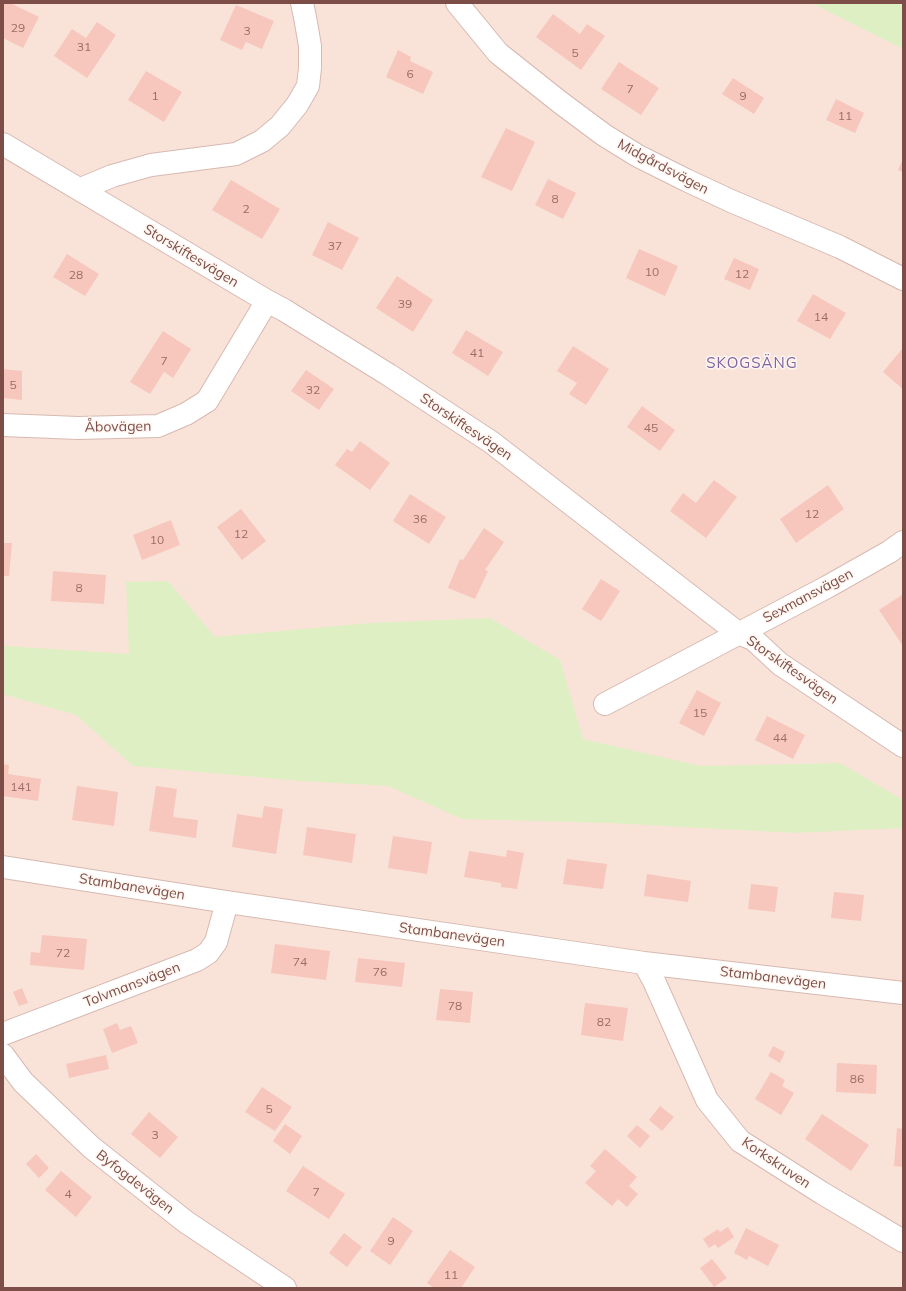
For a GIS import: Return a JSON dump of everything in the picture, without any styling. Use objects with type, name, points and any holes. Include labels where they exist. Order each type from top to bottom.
[{"type":"street","points":[[81,189],[112,176],[151,165],[236,154],[262,141],[280,126],[297,105],[308,86],[310,46],[306,17],[302,3]]},
{"type":"street","name":"Midgårdsvägen","points":[[457,3],[498,53],[561,104],[618,144],[638,156],[686,180],[731,201],[840,247],[903,279]]},
{"type":"street","name":"Storskiftesvägen","points":[[3,144],[81,189],[267,302],[284,310],[389,375],[491,442],[738,633],[753,639],[780,664],[903,746]]},
{"type":"street","name":"Åbovägen","points":[[3,425],[78,428],[158,426],[186,414],[207,401],[267,302]]},
{"type":"street","name":"Sexmansvägen","points":[[605,704],[827,587],[889,552],[903,542]]},
{"type":"street","name":"Stambanevägen","points":[[3,867],[227,902],[644,963],[903,993]]},
{"type":"street","name":"Tolvmansvägen","points":[[3,1034],[197,960],[208,953],[216,942],[227,902]]},
{"type":"street","name":"Korkskruven","points":[[644,963],[654,981],[707,1100],[740,1141],[822,1193],[903,1241]]},
{"type":"street","name":"Byfogdevägen","points":[[3,1055],[23,1082],[91,1147],[186,1222],[285,1288]]},
{"type":"shaded area","name":"SKOGSÄNG","points":[[3,3],[903,3],[903,1288],[3,1288]]},
{"type":"green space","points":[[810,3],[903,3],[903,49],[817,6]]},
{"type":"green space","points":[[168,581],[215,637],[370,623],[490,618],[560,660],[583,739],[701,766],[840,763],[903,800],[903,828],[795,833],[610,823],[462,819],[388,786],[302,781],[133,766],[76,715],[3,694],[3,644],[6,646],[129,654],[126,582]]},
{"type":"building","points":[[3,3],[10,3],[39,17],[23,48],[3,38]]},
{"type":"building","points":[[236,5],[274,21],[262,49],[246,42],[242,50],[220,40]]},
{"type":"building","points":[[553,14],[580,34],[587,24],[605,36],[581,70],[536,37]]},
{"type":"building","points":[[97,22],[116,35],[87,78],[54,56],[72,29],[86,38]]},
{"type":"building","points":[[398,50],[411,57],[410,61],[433,72],[423,94],[386,77]]},
{"type":"building","points":[[619,62],[659,88],[641,115],[601,89]]},
{"type":"building","points":[[146,71],[182,92],[164,122],[128,100]]},
{"type":"building","points":[[733,78],[764,98],[754,114],[722,94]]},
{"type":"building","points":[[836,99],[864,113],[855,133],[826,120]]},
{"type":"building","points":[[506,128],[535,142],[512,191],[481,177]]},
{"type":"building","points":[[903,159],[903,172],[898,170]]},
{"type":"building","points":[[548,179],[576,193],[563,219],[535,205]]},
{"type":"building","points":[[231,180],[280,209],[262,239],[212,210]]},
{"type":"building","points":[[328,222],[359,238],[342,270],[312,255]]},
{"type":"building","points":[[639,249],[678,266],[665,296],[626,278]]},
{"type":"building","points":[[67,254],[99,274],[85,296],[53,277]]},
{"type":"building","points":[[734,258],[759,269],[750,290],[724,279]]},
{"type":"building","points":[[397,276],[433,300],[413,332],[376,308]]},
{"type":"building","points":[[813,294],[846,313],[830,339],[797,321]]},
{"type":"building","points":[[466,330],[503,352],[488,376],[452,353]]},
{"type":"building","points":[[163,331],[191,349],[173,378],[164,372],[150,394],[130,382]]},
{"type":"building","points":[[573,346],[609,369],[586,405],[569,394],[577,383],[557,371]]},
{"type":"building","points":[[902,349],[903,350],[903,389],[883,372]]},
{"type":"building","points":[[3,369],[22,371],[22,400],[3,398]]},
{"type":"building","points":[[306,370],[334,389],[319,410],[291,391]]},
{"type":"building","points":[[642,406],[675,430],[660,451],[627,427]]},
{"type":"building","points":[[360,441],[390,463],[370,490],[335,465],[347,449],[352,452]]},
{"type":"building","points":[[714,480],[737,497],[706,538],[670,511],[683,493],[696,503]]},
{"type":"building","points":[[828,485],[844,509],[796,543],[780,519]]},
{"type":"building","points":[[410,494],[446,517],[429,544],[393,521]]},
{"type":"building","points":[[241,509],[266,541],[242,560],[217,527]]},
{"type":"building","points":[[171,520],[180,545],[142,560],[133,535]]},
{"type":"building","points":[[484,528],[504,542],[485,570],[488,571],[475,599],[448,588],[460,559],[463,560]]},
{"type":"building","points":[[3,543],[12,543],[9,576],[3,576]]},
{"type":"building","points":[[53,571],[106,575],[104,604],[51,601]]},
{"type":"building","points":[[601,579],[620,591],[601,621],[582,609]]},
{"type":"building","points":[[902,595],[903,596],[903,646],[879,610]]},
{"type":"building","points":[[697,690],[721,703],[704,736],[679,723]]},
{"type":"building","points":[[767,716],[805,735],[793,759],[755,740]]},
{"type":"building","points":[[3,764],[9,765],[8,774],[41,779],[38,801],[3,796]]},
{"type":"building","points":[[77,786],[118,792],[114,826],[72,820]]},
{"type":"building","points":[[156,786],[177,789],[173,817],[198,820],[196,838],[149,831]]},
{"type":"building","points":[[264,806],[283,809],[276,854],[232,847],[237,814],[262,818]]},
{"type":"building","points":[[307,827],[356,834],[352,863],[303,855]]},
{"type":"building","points":[[393,836],[432,842],[427,874],[388,868]]},
{"type":"building","points":[[507,850],[524,853],[517,889],[501,887],[501,883],[464,877],[469,851],[506,857]]},
{"type":"building","points":[[567,859],[607,864],[603,889],[563,884]]},
{"type":"building","points":[[647,874],[691,881],[688,902],[644,896]]},
{"type":"building","points":[[751,884],[778,887],[775,912],[748,909]]},
{"type":"building","points":[[834,892],[864,895],[861,921],[831,918]]},
{"type":"building","points":[[42,935],[87,939],[84,970],[30,965],[31,952],[40,953]]},
{"type":"building","points":[[275,944],[330,951],[326,980],[271,973]]},
{"type":"building","points":[[358,958],[405,963],[402,987],[355,982]]},
{"type":"building","points":[[22,988],[28,1003],[19,1006],[13,992]]},
{"type":"building","points":[[440,989],[473,992],[470,1023],[436,1020]]},
{"type":"building","points":[[585,1003],[628,1008],[623,1041],[581,1035]]},
{"type":"building","points":[[117,1023],[120,1030],[131,1026],[138,1043],[112,1053],[103,1029]]},
{"type":"building","points":[[773,1046],[785,1052],[780,1063],[768,1056]]},
{"type":"building","points":[[106,1055],[109,1069],[69,1078],[66,1064]]},
{"type":"building","points":[[837,1063],[877,1065],[876,1094],[836,1092]]},
{"type":"building","points":[[771,1072],[785,1080],[782,1086],[794,1093],[781,1115],[755,1099]]},
{"type":"building","points":[[262,1087],[292,1107],[275,1131],[245,1112]]},
{"type":"building","points":[[660,1106],[674,1117],[662,1131],[649,1120]]},
{"type":"building","points":[[149,1112],[178,1137],[160,1158],[131,1134]]},
{"type":"building","points":[[822,1114],[869,1145],[851,1171],[805,1139]]},
{"type":"building","points":[[285,1124],[302,1136],[290,1154],[273,1141]]},
{"type":"building","points":[[637,1125],[650,1136],[640,1148],[627,1136]]},
{"type":"building","points":[[897,1128],[903,1129],[903,1167],[894,1166]]},
{"type":"building","points":[[605,1149],[637,1177],[629,1186],[638,1194],[627,1207],[618,1199],[612,1206],[585,1183],[596,1171],[590,1166]]},
{"type":"building","points":[[36,1154],[49,1168],[39,1178],[26,1164]]},
{"type":"building","points":[[303,1166],[345,1194],[329,1219],[286,1191]]},
{"type":"building","points":[[61,1171],[92,1197],[76,1217],[45,1190]]},
{"type":"building","points":[[393,1217],[413,1231],[390,1265],[370,1251]]},
{"type":"building","points":[[728,1227],[734,1237],[718,1248],[715,1244],[709,1248],[703,1239],[718,1229],[720,1232]]},
{"type":"building","points":[[746,1228],[779,1245],[768,1266],[749,1256],[747,1260],[734,1253]]},
{"type":"building","points":[[344,1233],[362,1247],[347,1267],[329,1253]]},
{"type":"building","points":[[450,1250],[475,1267],[461,1288],[434,1288],[427,1283]]},
{"type":"building","points":[[712,1259],[727,1278],[714,1287],[700,1268]]},
{"type":"district","name":"SKOGSÄNG","points":[[752,363]]}]
